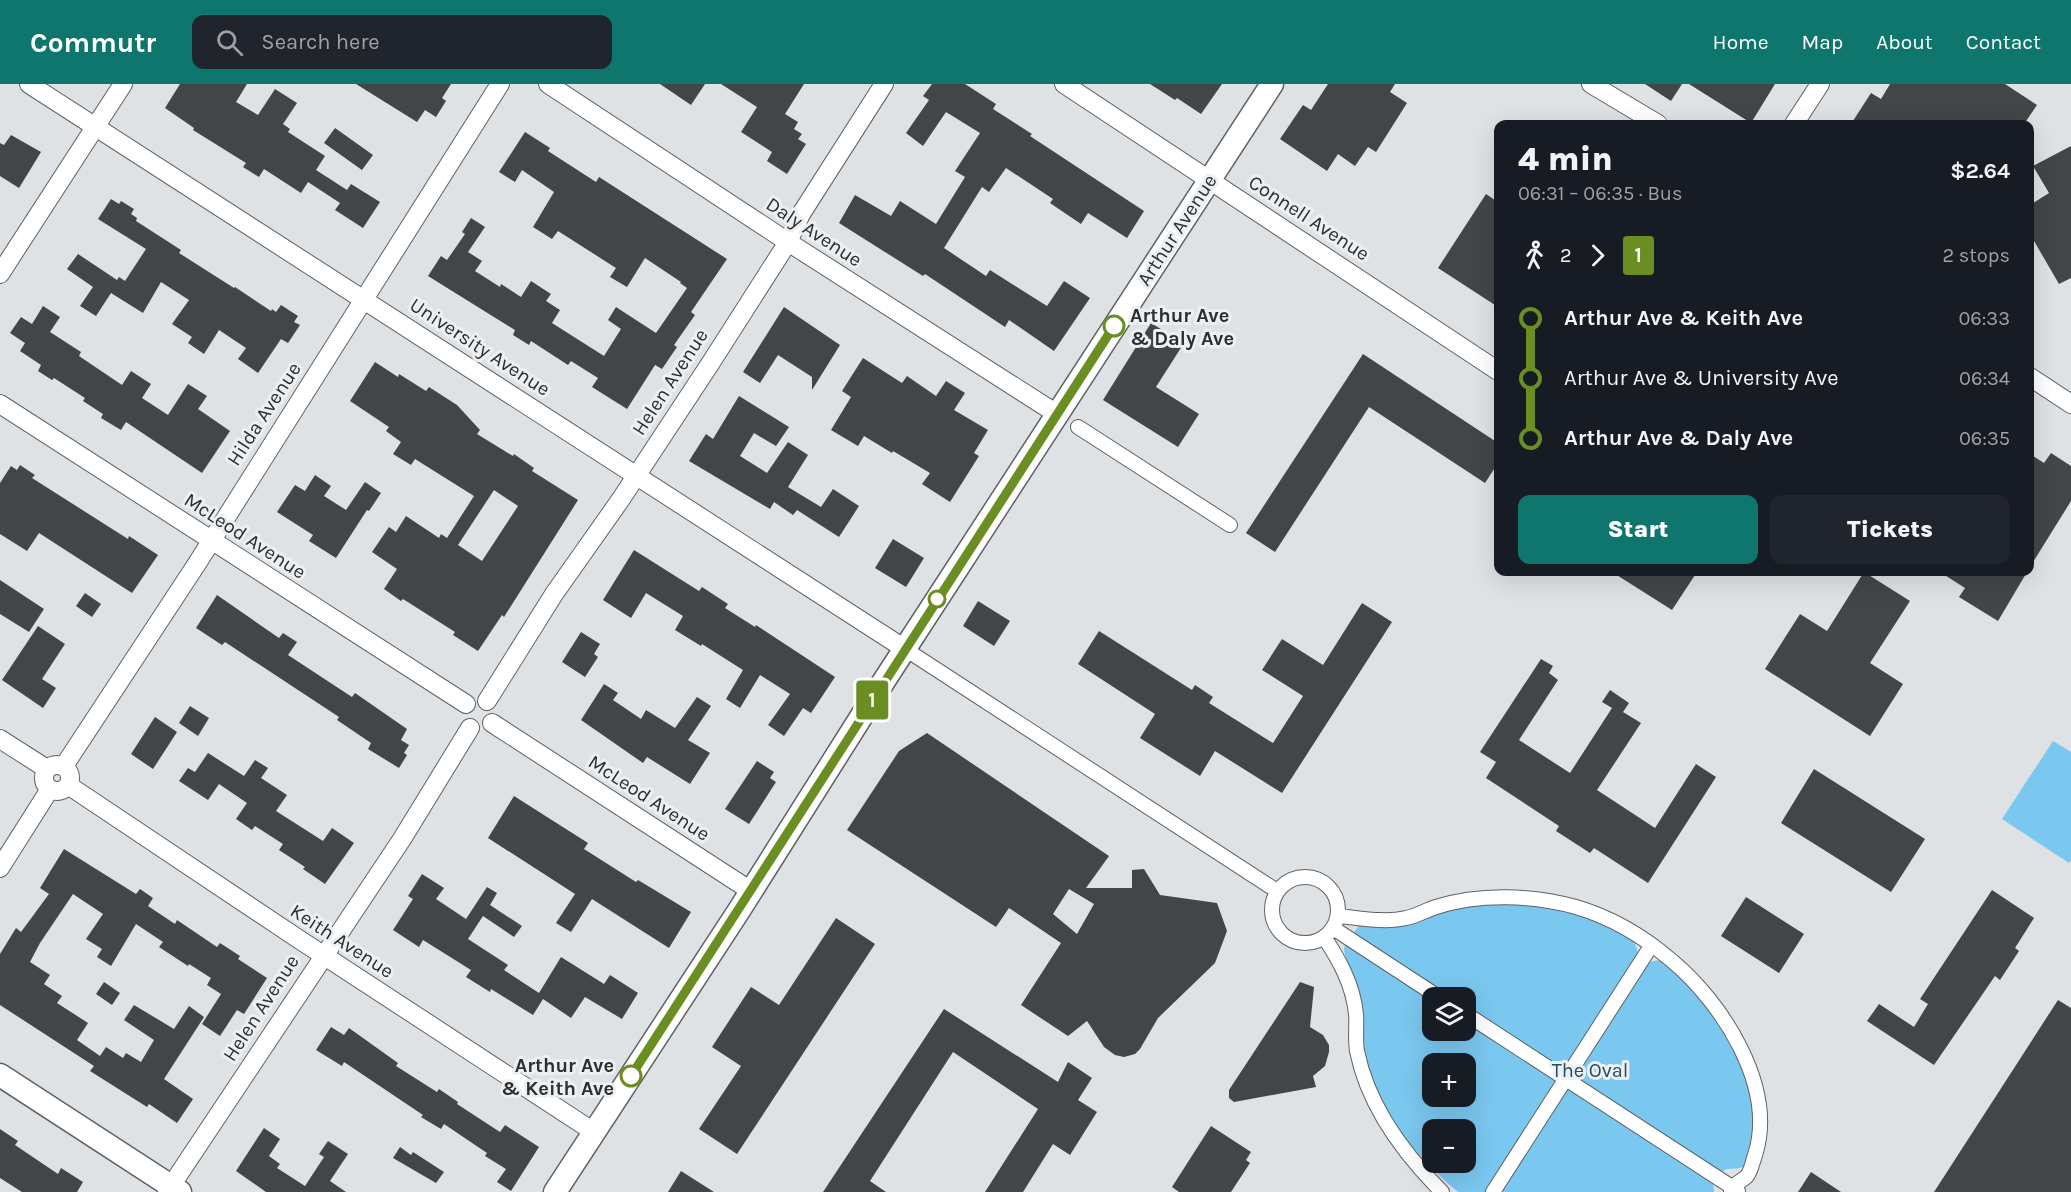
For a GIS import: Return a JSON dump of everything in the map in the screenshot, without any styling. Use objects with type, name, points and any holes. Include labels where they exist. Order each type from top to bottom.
[{"type":"street","name":"University Avenue","points":[[29,84],[905,649]]},
{"type":"street","points":[[0,274],[123,84]]},
{"type":"street","name":"Hilda Avenue","points":[[55,768],[198,562],[500,84]]},
{"type":"street","name":"Daly Avenue","points":[[548,84],[788,242],[1057,414]]},
{"type":"street","name":"Helen Avenue","points":[[487,701],[554,594],[636,476],[788,242],[801,214],[884,84]]},
{"type":"street","name":"Connell Avenue","points":[[1064,84],[1494,368]]},
{"type":"street","name":"Arthur Avenue","points":[[555,1192],[1272,84]]},
{"type":"street","points":[[1591,84],[1651,120]]},
{"type":"street","points":[[1797,120],[1820,84]]},
{"type":"street","points":[[2034,380],[2071,404]]},
{"type":"street","name":"McLeod Avenue","points":[[0,404],[466,704]]},
{"type":"street","points":[[1078,427],[1230,525]]},
{"type":"street","points":[[905,649],[1277,891]]},
{"type":"street","points":[[474,699],[487,701],[495,712],[492,723],[483,730],[470,728],[463,719],[466,704],[474,699]]},
{"type":"street","name":"McLeod Avenue","points":[[492,723],[751,891]]},
{"type":"street","name":"Helen Avenue","points":[[172,1190],[323,956],[402,839],[470,728]]},
{"type":"street","points":[[0,739],[55,768],[44,781],[59,787],[0,868]]},
{"type":"street","name":"Keith Avenue","points":[[59,787],[594,1132]]},
{"type":"street","points":[[1442,1192],[1394,1136],[1367,1087],[1357,1049],[1356,1013],[1350,983],[1338,958],[1332,927],[1339,906],[1336,896],[1330,887],[1313,877],[1303,876],[1293,879],[1283,884],[1277,891],[1272,901],[1271,911],[1283,935],[1295,942],[1305,944],[1332,927],[1366,919],[1406,918],[1473,898],[1542,900],[1608,919],[1670,959],[1710,1000],[1733,1035],[1748,1065],[1757,1092],[1761,1125],[1757,1148],[1748,1175],[1735,1190],[1476,1020]]},
{"type":"street","points":[[1332,927],[1423,987]]},
{"type":"street","points":[[1492,1192],[1651,946]]},
{"type":"street","points":[[0,1075],[172,1190]]},
{"type":"green space","points":[[2053,741],[2071,752],[2071,860],[2069,863],[2002,819]]},
{"type":"green space","name":"The Oval","points":[[1473,903],[1508,904],[1575,915],[1627,936],[1636,946],[1640,956],[1647,962],[1661,960],[1689,987],[1717,1021],[1739,1058],[1751,1095],[1753,1123],[1744,1167],[1721,1172],[1713,1182],[1714,1192],[1458,1192],[1438,1173],[1476,1173],[1476,1119],[1422,1119],[1422,1158],[1389,1116],[1371,1079],[1365,1059],[1360,1000],[1344,948],[1359,925],[1443,911]]},
{"type":"building","points":[[180,84],[247,84],[236,102],[258,115],[275,89],[297,103],[283,124],[290,129],[288,132],[325,156],[316,170],[347,190],[351,184],[380,202],[363,228],[335,210],[340,203],[308,182],[301,193],[264,169],[259,177],[243,167],[246,163],[193,130],[194,128],[165,108]]},
{"type":"building","points":[[356,84],[451,84],[442,98],[446,101],[436,117],[425,110],[417,122]]},
{"type":"building","points":[[660,84],[705,84],[691,105]]},
{"type":"building","points":[[721,84],[804,84],[785,114],[798,122],[794,129],[802,134],[798,139],[806,144],[787,174],[767,161],[772,152],[741,132],[757,107]]},
{"type":"building","points":[[932,84],[965,84],[996,104],[993,109],[1032,134],[1030,136],[1144,211],[1127,238],[1088,213],[1081,224],[1050,203],[1053,199],[1006,168],[989,192],[982,187],[944,248],[986,276],[990,270],[1047,306],[1064,281],[1090,298],[1054,351],[1009,320],[1005,327],[925,274],[923,276],[839,223],[855,195],[891,216],[900,201],[936,224],[965,177],[955,171],[980,133],[946,112],[923,146],[906,133],[929,100],[923,96]]},
{"type":"building","points":[[1150,84],[1222,84],[1201,114]]},
{"type":"building","points":[[1328,84],[1395,84],[1390,92],[1407,103],[1376,152],[1368,147],[1355,166],[1338,154],[1327,171],[1280,139],[1303,105],[1311,110]]},
{"type":"building","points":[[1645,84],[1682,84],[1671,101]]},
{"type":"building","points":[[1689,84],[1775,84],[1753,120],[1746,120]]},
{"type":"building","points":[[1890,84],[2005,84],[2037,105],[2027,120],[1854,120],[1871,93],[1881,99]]},
{"type":"building","points":[[335,128],[373,155],[362,170],[324,143]]},
{"type":"building","points":[[525,132],[550,148],[548,151],[596,182],[599,177],[727,259],[691,312],[695,315],[674,345],[677,347],[662,369],[655,365],[627,409],[592,387],[598,378],[571,361],[568,365],[531,341],[529,345],[513,335],[515,330],[428,276],[441,256],[447,260],[465,234],[462,232],[471,218],[485,227],[468,252],[482,261],[475,271],[521,297],[531,281],[551,294],[546,301],[560,310],[552,323],[604,356],[621,329],[608,320],[616,307],[656,333],[687,288],[645,258],[627,287],[610,277],[616,268],[558,231],[552,239],[533,227],[554,192],[522,170],[515,182],[499,172]]},
{"type":"building","points":[[11,135],[41,152],[19,188],[0,176],[0,143],[4,145]]},
{"type":"building","points":[[2071,146],[2071,278],[2059,284],[2034,241],[2034,202],[2049,193],[2034,165]]},
{"type":"building","points":[[1486,194],[1494,199],[1494,304],[1438,268]]},
{"type":"building","points":[[111,199],[119,204],[121,201],[134,209],[131,214],[137,218],[136,221],[181,250],[179,253],[234,288],[271,311],[272,309],[276,312],[281,305],[298,316],[294,322],[300,325],[288,343],[281,339],[258,373],[238,359],[246,348],[219,330],[204,354],[188,343],[192,337],[172,324],[189,300],[161,282],[143,313],[111,293],[96,316],[80,306],[93,287],[67,269],[78,254],[117,280],[119,277],[125,281],[146,249],[98,219]]},
{"type":"building","points":[[43,306],[60,317],[50,332],[81,352],[79,356],[122,385],[131,371],[151,384],[142,398],[168,415],[188,384],[207,396],[198,409],[230,431],[202,473],[126,422],[121,430],[101,418],[103,414],[83,401],[85,398],[54,378],[52,380],[38,371],[41,365],[20,351],[25,343],[10,333],[21,317],[32,324]]},
{"type":"building","points":[[784,307],[840,345],[812,390],[812,377],[778,355],[760,383],[743,372]]},
{"type":"building","points":[[1151,323],[1184,343],[1156,387],[1199,414],[1178,447],[1103,400]]},
{"type":"building","points":[[1363,354],[1494,440],[1494,469],[1485,483],[1369,407],[1275,552],[1246,533]]},
{"type":"building","points":[[863,358],[902,383],[907,376],[936,396],[946,381],[965,393],[954,410],[988,430],[974,453],[979,456],[950,502],[922,484],[930,473],[864,436],[858,446],[831,430],[851,397],[842,391]]},
{"type":"building","points":[[375,362],[426,391],[429,387],[457,405],[480,430],[477,434],[513,456],[514,454],[534,468],[532,471],[578,500],[504,617],[502,615],[478,651],[453,635],[455,632],[384,589],[397,569],[372,552],[389,527],[396,532],[406,516],[439,538],[441,534],[447,538],[474,496],[415,459],[411,465],[393,454],[401,442],[386,431],[389,427],[350,401]],"holes":[[[494,490],[518,506],[482,561],[458,545]]]},
{"type":"building","points":[[739,396],[789,427],[776,446],[754,433],[740,456],[767,473],[788,442],[808,455],[788,487],[821,507],[833,489],[859,506],[839,537],[797,510],[793,515],[774,502],[770,509],[689,461],[706,434],[713,439]]},
{"type":"building","points":[[2051,453],[2071,466],[2071,501],[2034,561],[2034,457],[2044,463]]},
{"type":"building","points":[[20,465],[35,475],[32,478],[128,539],[129,536],[158,555],[132,593],[39,533],[27,551],[0,534],[0,483],[11,466],[17,470]]},
{"type":"building","points":[[315,475],[331,486],[324,496],[346,510],[365,482],[381,493],[369,511],[367,510],[336,558],[309,541],[313,535],[277,512],[295,485],[305,491]]},
{"type":"building","points":[[893,539],[924,558],[906,587],[875,568]]},
{"type":"building","points":[[634,550],[699,591],[702,587],[728,604],[725,608],[755,627],[756,625],[835,677],[811,713],[803,708],[784,736],[768,725],[790,694],[760,675],[740,708],[726,699],[743,670],[675,630],[683,616],[646,593],[631,618],[603,600]]},
{"type":"building","points":[[1618,576],[1694,576],[1672,610]]},
{"type":"building","points":[[1861,576],[1870,576],[1910,601],[1870,663],[1903,684],[1870,736],[1765,669],[1800,614],[1827,631]]},
{"type":"building","points":[[1946,576],[2025,576],[1998,621],[1959,597],[1965,588]]},
{"type":"building","points":[[0,580],[44,609],[29,632],[0,614]]},
{"type":"building","points":[[85,593],[101,604],[92,617],[76,606]]},
{"type":"building","points":[[217,595],[279,638],[283,633],[297,642],[288,655],[352,697],[355,693],[407,729],[401,740],[409,745],[404,753],[407,755],[399,768],[368,749],[371,743],[337,720],[339,717],[225,642],[222,645],[196,628]]},
{"type":"building","points":[[978,601],[1010,621],[994,646],[963,626]]},
{"type":"building","points":[[1362,603],[1392,622],[1282,793],[1215,751],[1200,776],[1140,738],[1155,714],[1078,664],[1099,631],[1192,690],[1195,685],[1213,697],[1209,703],[1273,743],[1303,696],[1262,670],[1282,639],[1323,665]]},
{"type":"building","points":[[38,626],[65,644],[42,679],[56,688],[43,708],[2,680]]},
{"type":"building","points":[[581,632],[600,644],[594,654],[598,657],[585,677],[562,662]]},
{"type":"building","points":[[1541,659],[1553,666],[1549,673],[1558,680],[1519,740],[1570,773],[1612,708],[1602,702],[1610,690],[1629,703],[1623,712],[1641,723],[1597,790],[1655,828],[1696,764],[1716,777],[1648,883],[1594,848],[1590,853],[1556,831],[1559,826],[1486,778],[1496,762],[1480,752]]},
{"type":"building","points":[[604,684],[618,693],[613,700],[641,719],[646,710],[675,728],[697,697],[711,706],[688,740],[710,753],[690,784],[647,757],[643,763],[581,720]]},
{"type":"building","points":[[190,706],[209,718],[198,736],[179,723]]},
{"type":"building","points":[[155,717],[177,732],[153,769],[131,754]]},
{"type":"building","points":[[927,733],[1109,856],[1086,888],[1132,888],[1132,870],[1144,869],[1160,895],[1217,903],[1227,931],[1215,963],[1158,1018],[1135,1054],[1124,1057],[1115,1055],[1104,1047],[1087,1021],[1068,1036],[1021,1005],[1061,943],[1009,908],[996,927],[847,830],[899,751]],"holes":[[[1069,889],[1094,904],[1077,934],[1053,914]]]},
{"type":"building","points":[[208,753],[244,776],[255,760],[268,768],[261,778],[287,795],[276,811],[323,841],[332,828],[354,843],[325,884],[279,850],[283,844],[255,826],[252,830],[236,819],[247,803],[219,784],[208,800],[179,781],[188,768],[195,772]]},
{"type":"building","points":[[757,761],[774,772],[770,778],[776,782],[749,824],[725,809]]},
{"type":"building","points":[[1814,769],[1925,839],[1891,892],[1781,823]]},
{"type":"building","points":[[514,796],[588,843],[584,849],[636,882],[638,880],[691,912],[669,948],[592,899],[571,932],[556,923],[575,894],[488,838]]},
{"type":"building","points":[[64,849],[136,894],[140,889],[153,898],[148,906],[175,924],[177,920],[217,947],[220,943],[240,956],[238,959],[267,978],[244,1014],[237,1010],[220,1036],[202,1024],[221,994],[207,985],[211,978],[159,947],[163,942],[136,924],[111,966],[97,957],[102,949],[86,939],[103,914],[73,894],[40,943],[30,962],[50,975],[44,984],[62,996],[57,1003],[88,1023],[77,1040],[100,1056],[106,1047],[123,1058],[126,1053],[141,1062],[154,1040],[124,1020],[134,1005],[174,1029],[189,1006],[204,1017],[164,1079],[193,1099],[177,1123],[149,1104],[147,1107],[90,1071],[94,1066],[0,1005],[0,954],[16,928],[21,932],[49,894],[40,888]]},
{"type":"building","points":[[422,874],[444,888],[436,899],[466,919],[487,887],[497,893],[490,905],[522,926],[514,937],[483,916],[468,939],[508,965],[504,970],[539,993],[561,957],[604,984],[610,975],[638,993],[622,1019],[585,997],[571,1018],[543,999],[533,1015],[491,989],[490,992],[466,977],[471,970],[423,940],[419,947],[393,930],[413,899],[408,896]]},
{"type":"building","points":[[1992,890],[2034,918],[2015,948],[2019,951],[2000,980],[1995,976],[1934,1065],[1867,1021],[1879,1004],[1914,1027],[1928,1004],[1920,999]]},
{"type":"building","points":[[1746,897],[1804,934],[1779,973],[1721,936]]},
{"type":"building","points":[[836,918],[875,944],[737,1154],[699,1129],[741,1066],[712,1047],[751,987],[779,1005]]},
{"type":"building","points":[[104,982],[120,993],[112,1005],[96,994]]},
{"type":"building","points":[[1300,982],[1314,987],[1310,1027],[1323,1035],[1329,1045],[1325,1066],[1313,1076],[1316,1087],[1234,1102],[1229,1098],[1229,1090]]},
{"type":"building","points":[[2058,1000],[2071,1008],[2071,1192],[1934,1192]]},
{"type":"building","points":[[944,1009],[1058,1082],[1068,1062],[1092,1078],[1078,1100],[1097,1112],[1070,1155],[1053,1144],[1023,1192],[985,1192],[1038,1109],[953,1052],[870,1181],[886,1192],[823,1192]]},
{"type":"building","points":[[331,1027],[344,1035],[349,1028],[398,1063],[396,1066],[437,1092],[439,1089],[458,1102],[457,1104],[500,1132],[505,1125],[539,1147],[511,1191],[497,1182],[506,1169],[485,1156],[487,1153],[444,1124],[441,1129],[421,1117],[423,1115],[344,1062],[342,1066],[316,1050]]},
{"type":"building","points":[[1211,1126],[1251,1152],[1246,1160],[1250,1163],[1231,1192],[1179,1192],[1172,1187]]},
{"type":"building","points":[[264,1128],[280,1139],[269,1156],[280,1164],[277,1168],[305,1186],[324,1157],[319,1154],[328,1141],[348,1154],[330,1181],[346,1192],[266,1192],[236,1171]]},
{"type":"building","points":[[0,1129],[18,1141],[15,1145],[58,1174],[61,1168],[83,1182],[77,1192],[22,1192],[0,1178]]},
{"type":"building","points":[[400,1147],[411,1155],[413,1152],[444,1172],[436,1183],[393,1158]]},
{"type":"building","points":[[681,1171],[714,1192],[668,1192]]},
{"type":"building","points":[[1811,1172],[1841,1192],[1798,1192]]},
{"type":"bus line","name":"1","points":[[631,1076],[1114,326]]},
{"type":"place","name":"Arthur Ave & Daly Ave","points":[[1114,326]]},
{"type":"place","name":"Arthur Ave & Keith Ave","points":[[631,1076]]}]
